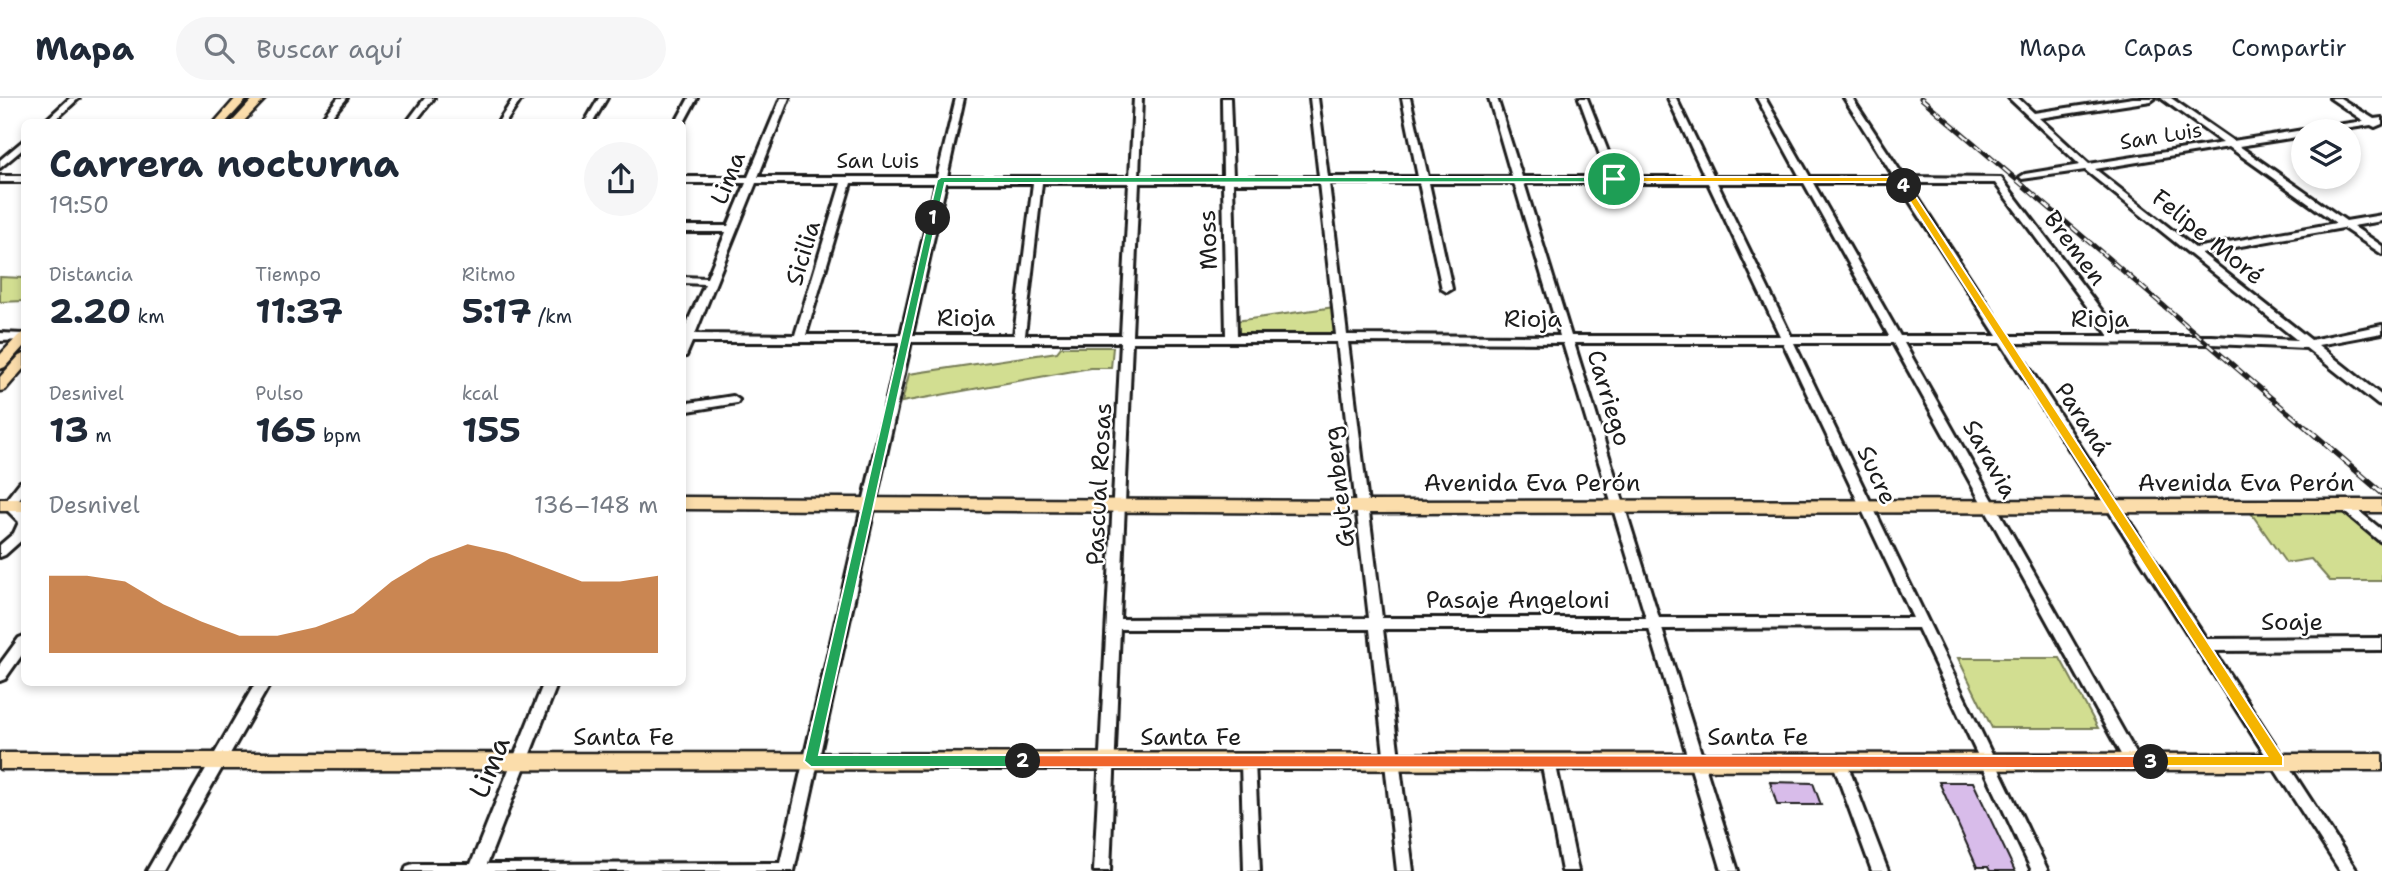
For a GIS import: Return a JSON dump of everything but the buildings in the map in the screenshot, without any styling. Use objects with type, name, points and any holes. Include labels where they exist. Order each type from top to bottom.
[{"type":"main road","points":[[223,119],[242,98]]},
{"type":"main road","points":[[240,119],[260,98]]},
{"type":"main road","points":[[0,364],[21,340]]},
{"type":"main road","points":[[0,386],[21,362]]},
{"type":"main road","name":"Avenida Eva Perón","points":[[686,503],[1362,507],[2382,506]]},
{"type":"main road","name":"Santa Fe","points":[[0,761],[2382,762]]},
{"type":"street","points":[[51,119],[75,98]]},
{"type":"street","points":[[326,119],[343,98]]},
{"type":"street","points":[[413,119],[430,98]]},
{"type":"street","points":[[504,119],[518,98]]},
{"type":"street","points":[[591,119],[603,98]]},
{"type":"street","points":[[682,119],[693,98]]},
{"type":"street","name":"Lima","points":[[686,336],[712,281],[785,98]]},
{"type":"street","points":[[413,871],[786,870],[960,98]]},
{"type":"street","name":"Pascual Rosas","points":[[1102,871],[1138,98]]},
{"type":"street","name":"Moss","points":[[1226,98],[1233,340]]},
{"type":"street","name":"Gutenberg","points":[[1314,98],[1405,871]]},
{"type":"street","points":[[1406,98],[1447,289]]},
{"type":"street","name":"Carriego","points":[[1493,98],[1730,871]]},
{"type":"street","points":[[1583,98],[1614,179]]},
{"type":"street","name":"Sucre","points":[[1672,98],[2040,871]]},
{"type":"street","name":"Saravia","points":[[1761,98],[2133,762]]},
{"type":"street","name":"Paraná","points":[[1848,98],[2349,871]]},
{"type":"street","name":"Felipe Moré","points":[[2013,98],[2088,167],[2382,402]]},
{"type":"street","points":[[2033,116],[2151,98]]},
{"type":"street","points":[[2165,98],[2382,251]]},
{"type":"street","points":[[2334,98],[2379,124]]},
{"type":"street","points":[[2361,126],[2379,124]]},
{"type":"street","name":"San Luis","points":[[2025,177],[2291,135]]},
{"type":"street","points":[[0,165],[21,146]]},
{"type":"street","points":[[0,179],[21,179]]},
{"type":"street","name":"San Luis","points":[[686,180],[1998,180]]},
{"type":"street","name":"Sicilia","points":[[799,339],[847,180]]},
{"type":"street","points":[[1019,339],[1038,180]]},
{"type":"street","name":"Bremen","points":[[1998,180],[2118,340]]},
{"type":"street","points":[[2193,251],[2382,218]]},
{"type":"street","points":[[686,229],[732,229]]},
{"type":"street","points":[[686,281],[712,281]]},
{"type":"street","name":"Rioja","points":[[686,338],[2212,340],[2307,344],[2382,329]]},
{"type":"street","points":[[0,337],[21,337]]},
{"type":"street","points":[[686,407],[733,400]]},
{"type":"street","points":[[11,505],[21,490]]},
{"type":"street","points":[[2345,506],[2382,537]]},
{"type":"street","points":[[1,552],[21,532]]},
{"type":"street","points":[[1,552],[21,543]]},
{"type":"street","name":"Pasaje Angeloni","points":[[1114,625],[1922,623]]},
{"type":"street","name":"Soaje","points":[[2203,645],[2382,644]]},
{"type":"street","points":[[0,675],[21,646]]},
{"type":"street","points":[[155,871],[262,686]]},
{"type":"street","name":"Lima","points":[[476,871],[549,686]]},
{"type":"street","points":[[1248,761],[1252,871]]},
{"type":"street","points":[[1548,761],[1570,871]]},
{"type":"street","points":[[1839,761],[1880,871]]},
{"type":"green space","points":[[0,277],[21,278],[21,301],[0,302]]},
{"type":"green space","points":[[1335,307],[1338,335],[1236,335],[1235,321]]},
{"type":"green space","points":[[1061,347],[1113,347],[1111,368],[1090,368],[902,402],[909,374],[1057,352]]},
{"type":"green space","points":[[2251,513],[2343,513],[2382,543],[2382,581],[2330,581],[2311,559],[2286,563]]},
{"type":"green space","points":[[1958,658],[2060,658],[2098,728],[1992,728]]},
{"type":"railway","points":[[1921,98],[2310,431]]},
{"type":"railway","points":[[2308,429],[2382,493]]},
{"type":"route","points":[[1614,179],[1900,180],[2278,762],[811,761],[941,180],[1614,179]]}]
